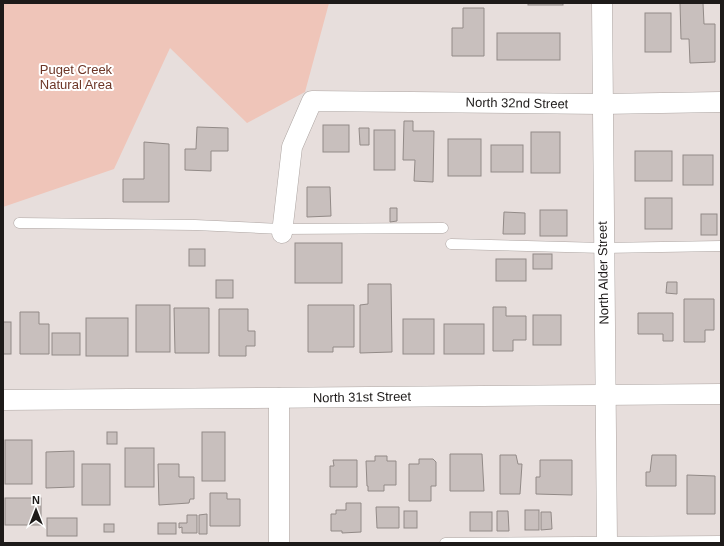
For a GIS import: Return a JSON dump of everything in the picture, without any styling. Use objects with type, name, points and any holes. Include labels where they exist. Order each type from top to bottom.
[{"type":"street","name":"North Alder Street","points":[[602,3],[603,248],[607,543]]},
{"type":"street","name":"North 32nd Street","points":[[282,231],[292,147],[312,101],[602,104],[721,102]]},
{"type":"street","name":"North 31st Street","points":[[3,400],[721,394]]},
{"type":"street","points":[[279,398],[279,543]]},
{"type":"lane","points":[[19,223],[195,224],[282,231],[443,228]]},
{"type":"lane","points":[[451,244],[603,248],[721,246]]},
{"type":"lane","points":[[445,543],[721,541]]},
{"type":"green space","name":"Puget Creek Natural Area","points":[[3,3],[329,3],[305,92],[247,123],[170,48],[114,169],[3,207]]},
{"type":"building","points":[[528,3],[563,3],[563,5],[528,5]]},
{"type":"building","points":[[680,3],[703,3],[704,24],[715,24],[715,62],[690,63],[689,39],[681,39]]},
{"type":"building","points":[[463,8],[484,8],[484,56],[452,56],[452,28],[463,28]]},
{"type":"building","points":[[645,13],[671,13],[671,52],[645,52]]},
{"type":"building","points":[[497,33],[560,33],[560,60],[497,60]]},
{"type":"building","points":[[404,121],[413,121],[413,131],[434,131],[433,182],[414,181],[415,160],[403,160]]},
{"type":"building","points":[[323,125],[349,125],[349,152],[323,152]]},
{"type":"building","points":[[197,127],[228,128],[228,151],[211,151],[211,171],[185,170],[185,149],[196,149]]},
{"type":"building","points":[[359,128],[369,128],[369,145],[360,145]]},
{"type":"building","points":[[374,130],[395,130],[395,170],[374,170]]},
{"type":"building","points":[[531,132],[560,132],[560,173],[531,173]]},
{"type":"building","points":[[448,139],[481,139],[481,176],[448,176]]},
{"type":"building","points":[[144,142],[169,144],[169,202],[123,202],[123,179],[144,179]]},
{"type":"building","points":[[491,145],[523,145],[523,172],[491,172]]},
{"type":"building","points":[[635,151],[672,151],[672,181],[635,181]]},
{"type":"building","points":[[683,155],[713,155],[713,185],[683,185]]},
{"type":"building","points":[[307,187],[330,187],[331,216],[307,217]]},
{"type":"building","points":[[645,198],[672,198],[672,229],[645,229]]},
{"type":"building","points":[[390,208],[397,208],[397,221],[390,222]]},
{"type":"building","points":[[540,210],[567,210],[567,236],[540,236]]},
{"type":"building","points":[[504,212],[525,213],[525,234],[503,234]]},
{"type":"building","points":[[701,214],[717,214],[717,235],[701,235]]},
{"type":"building","points":[[295,243],[342,243],[342,283],[295,283]]},
{"type":"building","points":[[189,249],[205,249],[205,266],[189,266]]},
{"type":"building","points":[[533,254],[552,254],[552,269],[533,269]]},
{"type":"building","points":[[496,259],[526,259],[526,281],[496,281]]},
{"type":"building","points":[[216,280],[233,280],[233,298],[216,298]]},
{"type":"building","points":[[667,282],[677,282],[677,294],[666,293]]},
{"type":"building","points":[[368,284],[391,284],[392,352],[360,353],[360,305],[368,304]]},
{"type":"building","points":[[684,299],[714,299],[714,330],[705,330],[705,342],[684,342]]},
{"type":"building","points":[[136,305],[170,305],[170,352],[136,352]]},
{"type":"building","points":[[308,305],[354,305],[354,347],[333,347],[333,352],[308,352]]},
{"type":"building","points":[[493,307],[506,307],[506,316],[526,316],[526,340],[513,340],[513,351],[493,351]]},
{"type":"building","points":[[174,308],[209,308],[209,353],[175,353]]},
{"type":"building","points":[[219,309],[248,309],[248,331],[255,331],[255,346],[246,346],[246,356],[219,356]]},
{"type":"building","points":[[20,312],[39,312],[39,324],[49,324],[49,354],[20,354]]},
{"type":"building","points":[[638,313],[673,313],[673,341],[663,341],[663,334],[638,334]]},
{"type":"building","points":[[533,315],[561,315],[561,345],[533,345]]},
{"type":"building","points":[[86,318],[128,318],[128,356],[86,356]]},
{"type":"building","points":[[403,319],[434,319],[434,354],[403,354]]},
{"type":"building","points":[[3,322],[11,322],[11,354],[3,354]]},
{"type":"building","points":[[444,324],[484,324],[484,354],[444,354]]},
{"type":"building","points":[[52,333],[80,333],[80,355],[52,355]]},
{"type":"building","points":[[107,432],[117,432],[117,444],[107,444]]},
{"type":"building","points":[[202,432],[225,432],[225,481],[202,481]]},
{"type":"building","points":[[5,440],[32,440],[32,484],[5,484]]},
{"type":"building","points":[[125,448],[154,448],[154,487],[125,487]]},
{"type":"building","points":[[74,451],[74,487],[46,488],[46,452]]},
{"type":"building","points":[[450,454],[482,454],[484,491],[450,491]]},
{"type":"building","points":[[500,455],[516,455],[518,464],[522,464],[520,494],[500,494]]},
{"type":"building","points":[[652,455],[676,455],[676,486],[646,486],[646,472],[650,472]]},
{"type":"building","points":[[375,456],[387,456],[387,461],[396,461],[396,485],[384,485],[384,491],[368,491],[366,461],[375,461]]},
{"type":"building","points":[[419,459],[433,459],[436,462],[436,486],[431,486],[431,501],[409,501],[409,464],[419,464]]},
{"type":"building","points":[[333,460],[357,460],[357,487],[330,487],[330,466],[334,466]]},
{"type":"building","points":[[540,460],[572,460],[572,495],[536,494],[536,477],[540,477]]},
{"type":"building","points":[[82,464],[110,464],[110,505],[82,505]]},
{"type":"building","points":[[158,464],[179,464],[179,477],[194,477],[194,499],[190,499],[189,503],[159,505]]},
{"type":"building","points":[[687,475],[715,476],[715,514],[687,514]]},
{"type":"building","points":[[210,493],[227,493],[227,499],[240,499],[240,526],[210,526]]},
{"type":"building","points":[[5,498],[41,498],[41,525],[5,525]]},
{"type":"building","points":[[346,503],[361,503],[361,532],[342,533],[342,531],[331,531],[331,514],[336,514],[336,510],[346,510]]},
{"type":"building","points":[[376,507],[399,507],[399,528],[377,528]]},
{"type":"building","points":[[525,510],[539,510],[539,530],[525,530]]},
{"type":"building","points":[[404,511],[417,511],[417,528],[404,528]]},
{"type":"building","points":[[497,511],[508,511],[509,531],[497,531]]},
{"type":"building","points":[[470,512],[492,512],[492,531],[470,531]]},
{"type":"building","points":[[541,512],[551,512],[552,529],[541,530]]},
{"type":"building","points":[[207,514],[207,534],[199,534],[199,515]]},
{"type":"building","points":[[187,515],[197,515],[197,533],[182,533],[182,527],[179,528],[179,523],[187,523]]},
{"type":"building","points":[[47,518],[77,518],[77,536],[47,536]]},
{"type":"building","points":[[158,523],[176,523],[176,534],[158,534]]},
{"type":"building","points":[[104,524],[114,524],[114,532],[104,532]]}]
